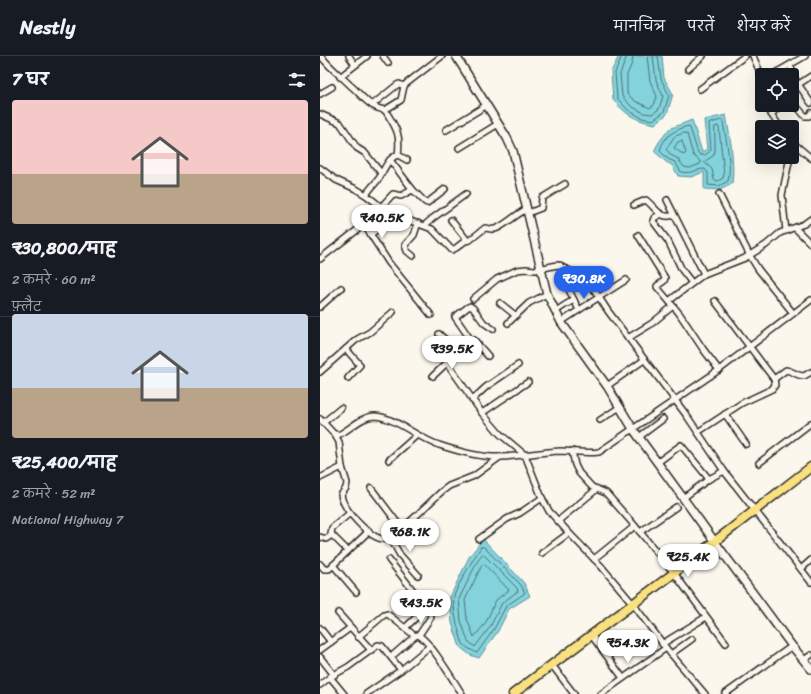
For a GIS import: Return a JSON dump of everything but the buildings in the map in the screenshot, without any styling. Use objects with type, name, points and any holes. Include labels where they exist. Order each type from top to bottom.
[{"type":"main road","points":[[456,56],[507,138],[513,151],[540,270],[547,294],[561,322],[607,386],[633,429],[792,646],[811,669]]},
{"type":"main road","points":[[512,694],[674,574],[811,467]]},
{"type":"street","points":[[321,56],[340,77],[362,97],[379,109],[385,110],[401,100],[404,86],[442,56]]},
{"type":"street","points":[[349,56],[356,65]]},
{"type":"street","points":[[340,77],[367,56]]},
{"type":"street","points":[[383,56],[388,63]]},
{"type":"street","points":[[688,69],[703,56]]},
{"type":"street","points":[[700,90],[745,56]]},
{"type":"street","points":[[753,56],[758,68]]},
{"type":"street","points":[[785,68],[805,56]]},
{"type":"street","points":[[811,76],[799,84],[811,103]]},
{"type":"street","points":[[372,105],[397,85],[399,84],[404,86]]},
{"type":"street","points":[[320,94],[332,87]]},
{"type":"street","points":[[446,130],[487,105]]},
{"type":"street","points":[[799,109],[805,116],[809,116],[811,113]]},
{"type":"street","points":[[385,110],[398,131],[398,155]]},
{"type":"street","points":[[773,112],[771,114],[775,120]]},
{"type":"street","points":[[320,114],[340,123],[358,148],[365,153],[381,173]]},
{"type":"street","points":[[459,148],[498,124]]},
{"type":"street","points":[[799,149],[811,158]]},
{"type":"street","points":[[366,195],[390,160],[398,155]]},
{"type":"street","points":[[398,155],[407,160]]},
{"type":"street","points":[[390,160],[413,190],[425,202],[427,203],[445,189]]},
{"type":"street","points":[[786,231],[782,195],[789,164]]},
{"type":"street","points":[[320,168],[336,180],[356,188],[389,213],[425,225],[436,232],[452,250],[467,240],[472,239],[485,228],[497,228],[517,214],[539,209],[542,205],[542,198],[565,184]]},
{"type":"street","points":[[381,207],[394,194],[401,196],[413,190]]},
{"type":"street","points":[[425,225],[466,194]]},
{"type":"street","points":[[720,194],[750,256],[762,275],[793,313]]},
{"type":"street","points":[[634,205],[646,200],[666,217],[674,215]]},
{"type":"street","points":[[667,200],[704,274]]},
{"type":"street","points":[[371,234],[385,224],[389,213]]},
{"type":"street","points":[[661,214],[654,218],[653,221],[668,241],[682,270],[692,283]]},
{"type":"street","points":[[628,338],[651,324],[692,283],[704,274],[750,256],[786,231],[811,219]]},
{"type":"street","points":[[451,220],[467,240]]},
{"type":"street","points":[[413,256],[405,246],[414,235],[418,223]]},
{"type":"street","points":[[320,259],[363,226],[367,228],[375,243],[389,263],[431,315]]},
{"type":"street","points":[[795,228],[811,244]]},
{"type":"street","points":[[638,235],[664,275],[665,280],[658,284],[657,287],[684,320],[719,370]]},
{"type":"street","points":[[473,299],[497,279],[517,270],[540,270],[555,265],[560,265],[573,271],[587,282],[675,400],[724,471],[811,582]]},
{"type":"street","points":[[560,265],[579,310]]},
{"type":"street","points":[[561,322],[626,280]]},
{"type":"street","points":[[320,307],[341,288]]},
{"type":"street","points":[[508,323],[529,303],[547,294]]},
{"type":"street","points":[[556,311],[574,300]]},
{"type":"street","points":[[335,435],[340,435],[365,419],[373,416],[383,417],[438,445],[474,454],[500,457],[558,451],[588,453],[600,452],[719,370],[811,300]]},
{"type":"street","points":[[698,432],[747,400],[772,389],[776,385],[774,379],[715,301]]},
{"type":"street","points":[[500,303],[515,315]]},
{"type":"street","points":[[488,356],[474,340],[471,340],[455,317],[470,306],[484,323],[493,329]]},
{"type":"street","points":[[320,372],[356,340],[373,330],[393,312]]},
{"type":"street","points":[[440,334],[460,352]]},
{"type":"street","points":[[433,376],[471,340]]},
{"type":"street","points":[[346,349],[360,365],[348,378]]},
{"type":"street","points":[[607,386],[644,360]]},
{"type":"street","points":[[447,363],[482,414],[500,434],[526,455],[542,498],[549,511],[601,566],[633,604],[664,646],[705,694]]},
{"type":"street","points":[[472,400],[518,365]]},
{"type":"street","points":[[774,379],[786,370],[791,370],[798,375],[804,376],[811,372]]},
{"type":"street","points":[[482,414],[528,382]]},
{"type":"street","points":[[600,420],[620,407]]},
{"type":"street","points":[[341,408],[322,420],[339,442],[342,468],[347,483],[346,488],[341,495],[342,499],[350,513],[360,524],[384,540],[391,539],[440,492],[449,486],[474,476],[500,457]]},
{"type":"street","points":[[725,414],[746,444]]},
{"type":"street","points":[[640,437],[664,419]]},
{"type":"street","points":[[759,463],[810,426]]},
{"type":"street","points":[[389,460],[417,435]]},
{"type":"street","points":[[658,462],[681,446],[709,479]]},
{"type":"street","points":[[572,451],[575,465],[579,473],[592,487],[606,493],[635,526],[674,574],[726,643]]},
{"type":"street","points":[[320,478],[342,468]]},
{"type":"street","points":[[684,498],[709,479],[724,471]]},
{"type":"street","points":[[371,488],[402,529]]},
{"type":"street","points":[[558,521],[597,489]]},
{"type":"street","points":[[480,539],[507,519],[520,513],[542,498]]},
{"type":"street","points":[[640,532],[676,507]]},
{"type":"street","points":[[348,551],[332,535],[331,531],[332,528],[350,513]]},
{"type":"street","points":[[594,559],[635,526]]},
{"type":"street","points":[[320,564],[327,570],[369,531]]},
{"type":"street","points":[[542,553],[569,533]]},
{"type":"street","points":[[320,537],[326,539],[332,535]]},
{"type":"street","points":[[391,539],[400,555],[418,575]]},
{"type":"street","points":[[389,560],[427,607],[431,617],[417,636],[391,657]]},
{"type":"street","points":[[801,569],[811,560]]},
{"type":"street","points":[[334,565],[356,592]]},
{"type":"street","points":[[404,628],[427,607]]},
{"type":"street","points":[[338,613],[371,650]]},
{"type":"street","points":[[358,637],[387,614],[430,646],[462,694]]},
{"type":"street","points":[[602,694],[664,646],[706,617]]},
{"type":"street","points":[[320,650],[350,628]]},
{"type":"street","points":[[320,629],[331,642]]},
{"type":"street","points":[[592,636],[623,678]]},
{"type":"street","points":[[671,654],[692,639]]},
{"type":"street","points":[[320,685],[380,645],[401,670]]},
{"type":"street","points":[[366,694],[401,670],[430,646]]},
{"type":"street","points":[[726,694],[792,646]]},
{"type":"street","points":[[804,660],[811,655]]},
{"type":"street","points":[[320,657],[344,694]]},
{"type":"street","points":[[552,665],[574,694]]},
{"type":"water","points":[[619,56],[662,56],[664,78],[673,94],[667,114],[655,124],[636,119],[623,110],[613,100],[611,72]]},
{"type":"water","points":[[726,115],[732,149],[733,175],[732,184],[720,190],[704,189],[704,172],[691,177],[678,176],[672,165],[666,162],[654,151],[669,129],[692,120],[702,152],[707,149],[704,120]]},
{"type":"water","points":[[483,539],[524,583],[530,596],[509,609],[498,631],[479,658],[470,655],[460,647],[452,623],[450,597],[469,557]]}]
